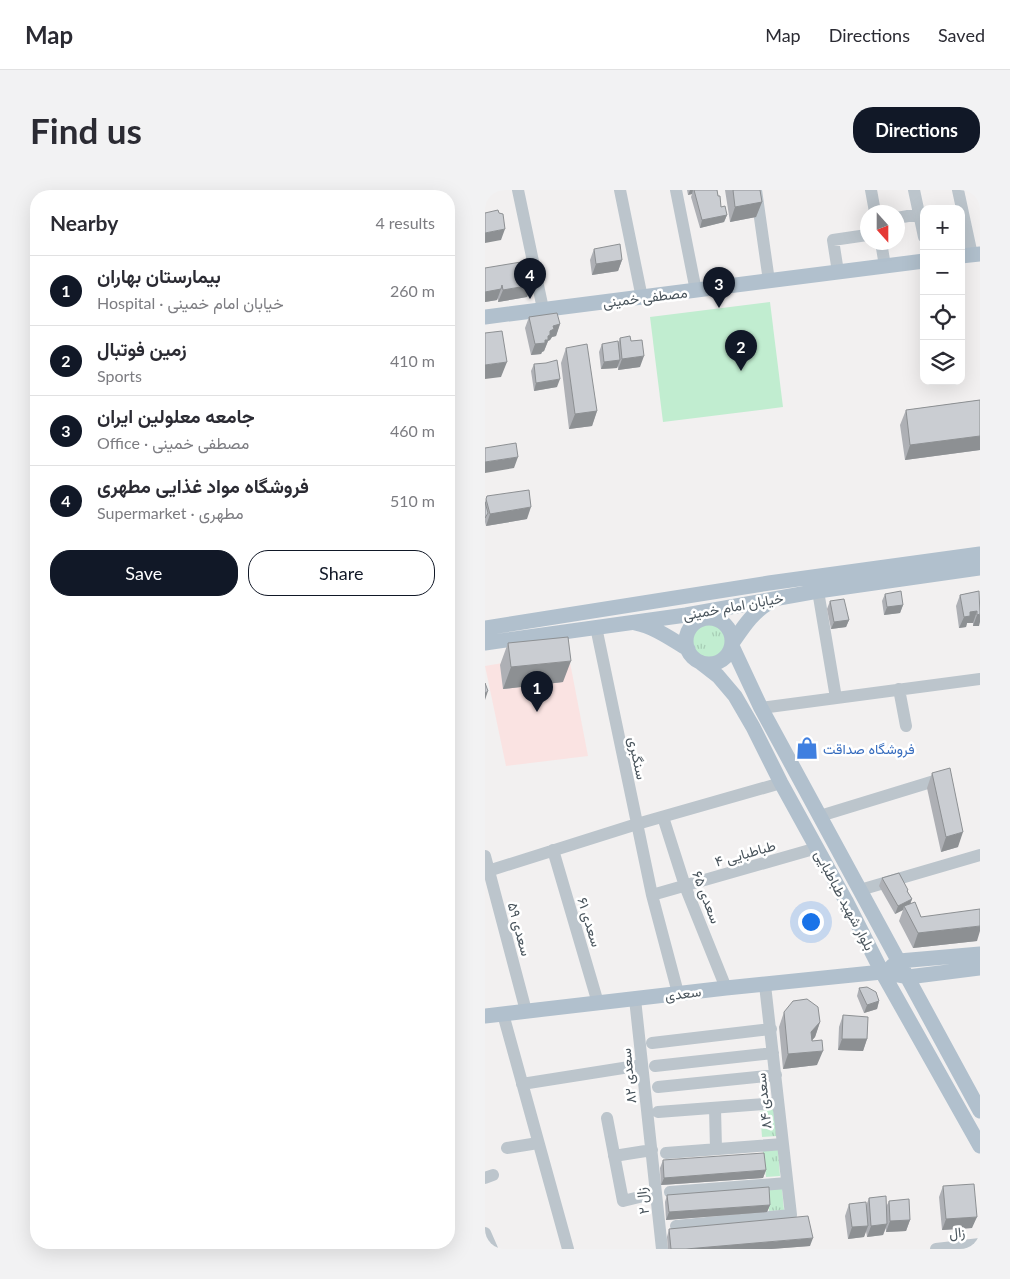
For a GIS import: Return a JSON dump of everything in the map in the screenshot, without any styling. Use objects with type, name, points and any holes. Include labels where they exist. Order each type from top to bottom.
[{"type":"main road","name":"مصطفی خمینی","points":[[485,317],[920,262]]},
{"type":"main road","name":"خیابان امام خمینی","points":[[485,628],[728,590],[980,554]]},
{"type":"main road","name":"خیابان امام خمینی","points":[[485,643],[629,622],[703,615],[818,591],[980,568]]},
{"type":"main road","points":[[687,649],[687,635],[694,623],[728,590]]},
{"type":"main road","points":[[629,622],[645,625],[667,636],[687,649],[694,659],[699,662],[716,664],[729,654],[750,616],[775,599]]},
{"type":"main road","points":[[635,606],[665,608],[717,619],[723,622],[732,635],[733,644]]},
{"type":"main road","name":"بلوار شهید طباطبایی","points":[[733,644],[761,708],[980,1111]]},
{"type":"main road","name":"بلوار شهید طباطبایی","points":[[699,662],[718,676],[735,696],[753,727],[882,972],[980,1146]]},
{"type":"main road","points":[[882,972],[899,961],[980,954]]},
{"type":"main road","points":[[882,972],[908,977],[980,968]]},
{"type":"main road","name":"سعدی","points":[[485,1016],[677,993],[882,972]]},
{"type":"street","points":[[518,190],[543,309]]},
{"type":"street","points":[[620,190],[642,298]]},
{"type":"street","points":[[677,190],[696,291]]},
{"type":"street","points":[[756,190],[769,281]]},
{"type":"street","points":[[871,190],[874,205]]},
{"type":"street","points":[[913,190],[920,219]]},
{"type":"street","points":[[958,190],[971,255]]},
{"type":"street","points":[[905,217],[919,214]]},
{"type":"street","points":[[838,272],[833,240],[860,236]]},
{"type":"street","points":[[882,250],[885,266]]},
{"type":"street","points":[[818,591],[836,698]]},
{"type":"street","name":"سنگبری","points":[[595,627],[652,895],[677,993]]},
{"type":"street","points":[[761,708],[980,679]]},
{"type":"street","points":[[899,689],[906,726]]},
{"type":"street","points":[[820,816],[945,778]]},
{"type":"street","points":[[489,871],[663,816],[781,783]]},
{"type":"street","name":"سعدی ۶۵","points":[[663,816],[685,886],[726,988]]},
{"type":"street","name":"طباطبایی ۴","points":[[652,895],[817,848]]},
{"type":"street","name":"سعدی ۶۱","points":[[553,850],[598,1003]]},
{"type":"street","points":[[860,890],[980,855]]},
{"type":"street","name":"سعدی ۵۹","points":[[485,856],[526,1011]]},
{"type":"street","name":"سعدی ۸۴","points":[[676,1226],[791,1215],[765,984]]},
{"type":"street","name":"سعدی ۸۲","points":[[635,999],[649,1065],[651,1150]]},
{"type":"street","points":[[503,1014],[568,1249]]},
{"type":"street","points":[[652,1043],[771,1029]]},
{"type":"street","points":[[522,1084],[649,1065],[773,1053]]},
{"type":"street","points":[[658,1087],[775,1075]]},
{"type":"street","points":[[658,1112],[779,1103]]},
{"type":"street","points":[[715,1108],[716,1149]]},
{"type":"street","points":[[607,1118],[623,1201],[656,1193]]},
{"type":"street","points":[[507,1148],[538,1143]]},
{"type":"street","points":[[666,1153],[783,1144]]},
{"type":"street","points":[[614,1156],[651,1150]]},
{"type":"street","name":"زال ۲","points":[[651,1150],[662,1249]]},
{"type":"street","points":[[670,1192],[787,1183]]},
{"type":"street","points":[[485,1233],[492,1249]]},
{"type":"street","name":"زال","points":[[936,1249],[980,1244]]},
{"type":"shaded area","points":[[568,652],[588,756],[506,766],[485,666]]},
{"type":"green space","points":[[770,302],[783,407],[663,422],[650,317]]},
{"type":"green space","points":[[709,624],[716,625],[721,629],[725,634],[725,648],[721,653],[716,657],[709,658],[702,657],[697,653],[693,648],[692,641],[693,634],[697,629],[702,625]]},
{"type":"green space","points":[[774,1109],[777,1136],[762,1137],[760,1111]]},
{"type":"green space","points":[[778,1149],[780,1176],[766,1177],[763,1151]]},
{"type":"green space","points":[[782,1188],[784,1210],[769,1211],[767,1189]]},
{"type":"building","points":[[694,190],[717,190],[718,196],[720,196],[721,207],[725,206],[727,215],[702,220]]},
{"type":"building","points":[[733,190],[760,190],[762,202],[735,207]]},
{"type":"building","points":[[498,210],[499,213],[503,214],[505,229],[485,233],[485,213]]},
{"type":"building","points":[[620,244],[622,260],[596,264],[594,249]]},
{"type":"building","points":[[527,261],[532,285],[503,290],[502,285],[501,289],[485,292],[485,268]]},
{"type":"building","points":[[557,313],[560,324],[553,326],[554,329],[550,331],[548,340],[545,340],[545,343],[535,344],[529,317]]},
{"type":"building","points":[[502,331],[507,362],[485,365],[485,333]]},
{"type":"building","points":[[630,336],[631,341],[642,340],[644,356],[622,359],[620,338]]},
{"type":"building","points":[[618,341],[620,360],[604,362],[602,344]]},
{"type":"building","points":[[587,344],[597,411],[575,414],[566,348]]},
{"type":"building","points":[[557,360],[560,379],[536,383],[534,364]]},
{"type":"building","points":[[980,400],[980,436],[910,445],[906,410]]},
{"type":"building","points":[[516,443],[518,457],[485,462],[485,448]]},
{"type":"building","points":[[529,490],[531,507],[490,514],[487,496]]},
{"type":"building","points":[[485,502],[488,513],[485,518]]},
{"type":"building","points":[[901,591],[903,605],[887,607],[885,594]]},
{"type":"building","points":[[979,591],[980,614],[977,615],[977,611],[970,612],[970,616],[964,617],[960,595]]},
{"type":"building","points":[[844,599],[849,620],[834,622],[830,601]]},
{"type":"building","points":[[568,637],[571,661],[511,667],[508,643]]},
{"type":"building","points":[[950,768],[963,832],[946,837],[932,773]]},
{"type":"building","points":[[899,873],[912,899],[898,906],[882,878]]},
{"type":"building","points":[[915,902],[921,917],[980,909],[980,926],[918,933],[904,906]]},
{"type":"building","points":[[867,987],[876,992],[879,1001],[867,1005],[859,988]]},
{"type":"building","points":[[807,999],[818,1007],[820,1022],[811,1032],[812,1041],[822,1040],[823,1051],[788,1054],[784,1012],[793,1001]]},
{"type":"building","points":[[843,1015],[868,1017],[867,1039],[842,1039]]},
{"type":"building","points":[[764,1153],[766,1170],[664,1178],[663,1160]]},
{"type":"building","points":[[974,1184],[977,1217],[946,1219],[943,1186]]},
{"type":"building","points":[[769,1187],[770,1205],[669,1212],[667,1195]]},
{"type":"building","points":[[886,1196],[887,1224],[871,1226],[869,1198]]},
{"type":"building","points":[[909,1199],[910,1220],[890,1221],[889,1201]]},
{"type":"building","points":[[866,1202],[868,1226],[852,1227],[849,1204]]},
{"type":"building","points":[[808,1216],[813,1238],[671,1249],[669,1229]]},
{"type":"place","name":"فروشگاه مواد غذایی مطهری","points":[[530,299]]},
{"type":"place","name":"جامعه معلولین ایران","points":[[719,308]]},
{"type":"place","name":"زمین فوتبال","points":[[741,371]]},
{"type":"place","name":"بیمارستان بهاران","points":[[537,712]]},
{"type":"place","name":"فروشگاه صداقت","points":[[807,748]]}]
